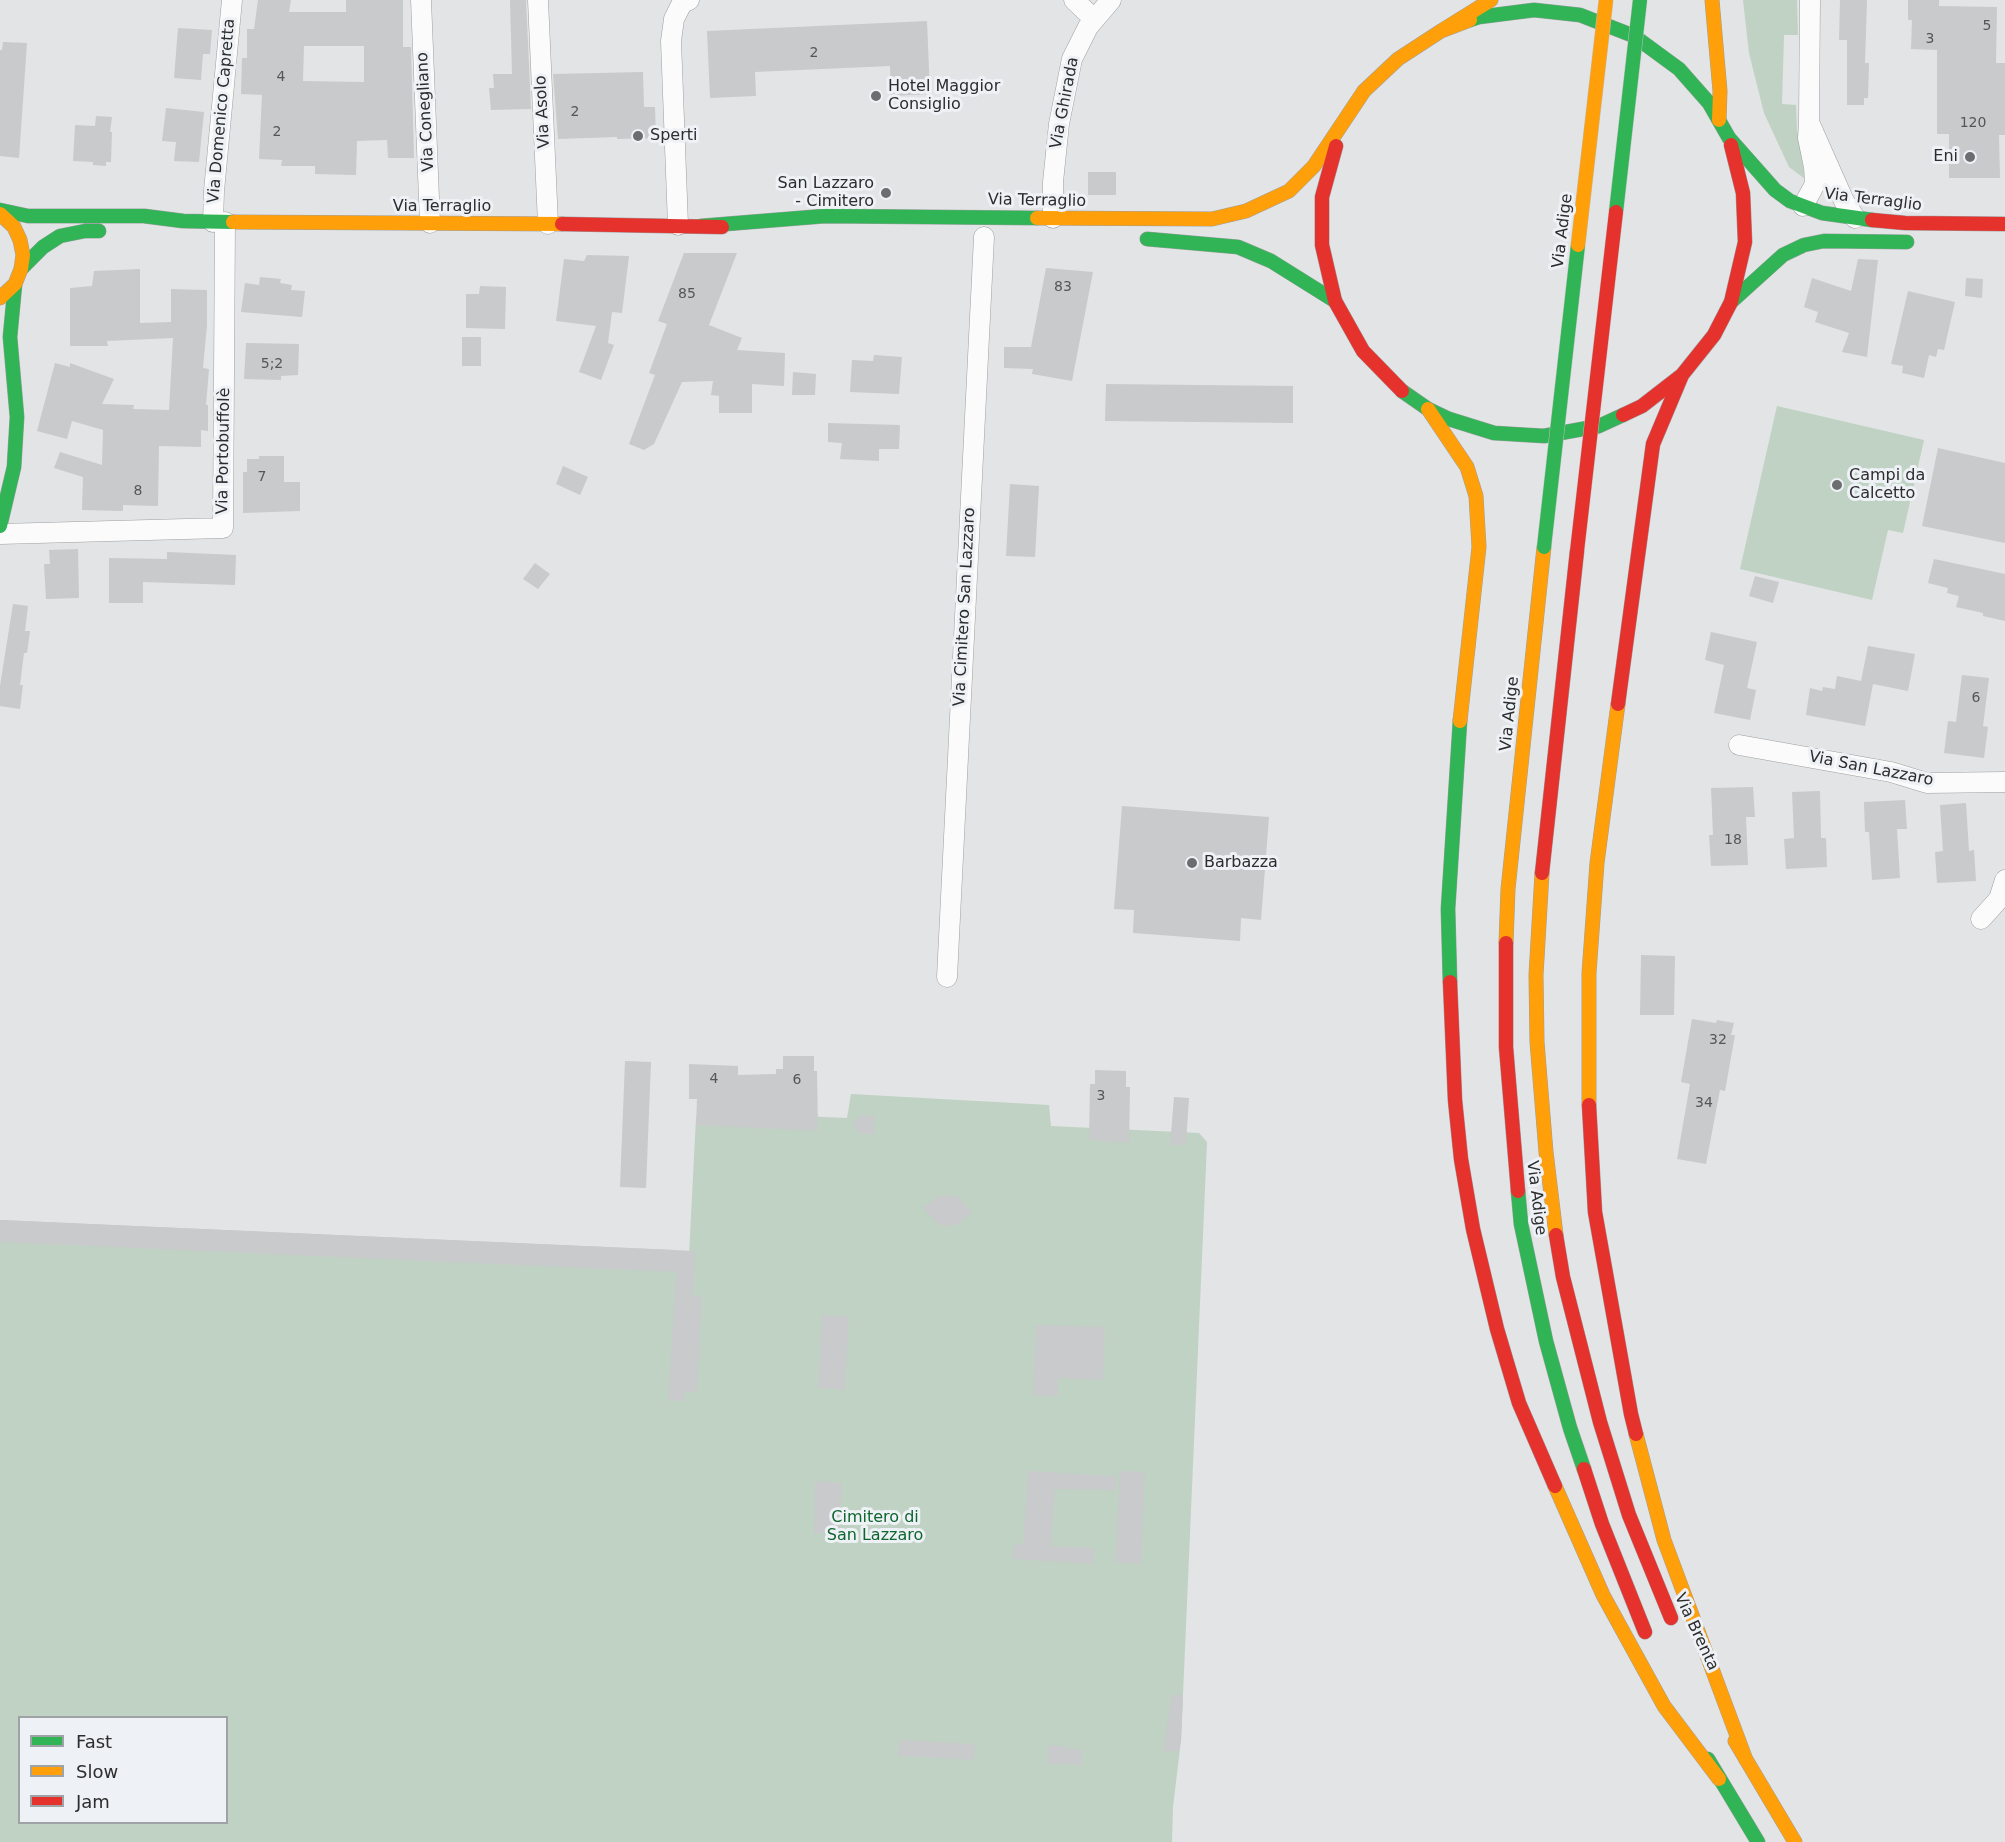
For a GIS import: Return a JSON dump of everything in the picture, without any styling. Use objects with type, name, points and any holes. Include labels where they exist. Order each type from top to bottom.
[{"type":"main road","points":[[1441,31],[1491,0]]},
{"type":"main road","name":"Via Adige","points":[[1606,0],[1508,889],[1506,1047],[1521,1224],[1546,1341],[1570,1428],[1602,1524],[1648,1640]]},
{"type":"main road","name":"Via Adige","points":[[1600,1422],[1571,1311],[1553,1220],[1537,1042],[1536,975],[1540,892],[1640,0]]},
{"type":"main road","points":[[1712,0],[1720,91],[1719,120]]},
{"type":"main road","name":"Via Terraglio","points":[[701,226],[825,216],[1212,219],[1246,211],[1289,191],[1314,166],[1365,91],[1398,59],[1441,31],[1479,17],[1534,10],[1580,15],[1634,36],[1679,69],[1708,103],[1729,138],[1759,174],[1790,201],[1822,213],[1855,218],[1905,223],[2005,224]]},
{"type":"main road","name":"Via Terraglio","points":[[1340,130],[1322,197],[1322,245],[1335,301],[1363,351],[1398,388],[1428,409],[1449,419],[1494,433],[1544,436],[1599,426],[1642,406],[1682,375],[1714,335],[1731,302],[1745,242],[1743,193],[1729,138]]},
{"type":"main road","name":"Via Terraglio","points":[[0,212],[28,216],[144,216],[183,221],[219,222],[678,225],[790,232]]},
{"type":"main road","points":[[0,212],[14,227],[23,255],[15,284],[10,337],[17,417],[14,466],[0,526]]},
{"type":"main road","name":"Via Terraglio","points":[[147,231],[183,221]]},
{"type":"main road","points":[[21,269],[43,247],[60,236],[85,231],[116,231]]},
{"type":"main road","name":"Via Terraglio","points":[[1132,238],[1238,246],[1271,261],[1335,301]]},
{"type":"main road","name":"Via Terraglio","points":[[1731,302],[1783,255],[1804,245],[1824,241],[1926,242]]},
{"type":"main road","points":[[0,298],[15,284]]},
{"type":"main road","points":[[1682,375],[1653,444],[1597,863],[1589,974],[1589,1129],[1596,1212],[1631,1414],[1664,1540],[1746,1760]]},
{"type":"main road","points":[[1428,409],[1467,467],[1476,496],[1478,527],[1479,547],[1462,693],[1448,909],[1455,1100],[1461,1159],[1473,1229],[1497,1329],[1519,1402],[1603,1595],[1664,1706],[1719,1779]]},
{"type":"main road","name":"Via Brenta","points":[[1600,1422],[1629,1515],[1676,1627]]},
{"type":"main road","name":"Via Brenta","points":[[1703,1685],[1796,1842]]},
{"type":"main road","points":[[1678,1701],[1719,1779],[1758,1842]]},
{"type":"street","name":"Via Domenico Capretta","points":[[219,222],[214,191],[232,0]]},
{"type":"street","name":"Via Conegliano","points":[[421,0],[430,223]]},
{"type":"street","name":"Via Asolo","points":[[538,0],[548,224]]},
{"type":"street","points":[[678,225],[671,41],[674,19],[682,3],[689,0]]},
{"type":"street","points":[[1074,0],[1094,19]]},
{"type":"street","name":"Via Ghirada","points":[[1053,218],[1054,165],[1065,88],[1076,49],[1094,19],[1111,0]]},
{"type":"street","points":[[1803,206],[1815,184],[1808,138],[1810,0]]},
{"type":"street","points":[[1809,122],[1844,201],[1855,218]]},
{"type":"street","name":"Via Portobuffolè","points":[[0,534],[224,528],[219,222]]},
{"type":"street","name":"Via Cimitero San Lazzaro","points":[[947,977],[981,236]]},
{"type":"street","name":"Via San Lazzaro","points":[[1739,745],[1891,772],[1927,783],[2005,782]]},
{"type":"street","points":[[1981,919],[1999,899],[2005,880]]},
{"type":"green space","points":[[1743,0],[1797,0],[1798,35],[1784,35],[1782,104],[1796,105],[1797,129],[1805,179],[1789,167],[1764,113],[1749,53]]},
{"type":"green space","name":"Campi da Calcetto","points":[[1777,406],[1924,440],[1903,533],[1888,530],[1872,600],[1740,569]]},
{"type":"green space","name":"Cimitero di San Lazzaro","points":[[851,1094],[1049,1105],[1051,1126],[1199,1133],[1207,1142],[1181,1740],[1173,1807],[1172,1842],[0,1842],[0,1220],[674,1250],[674,1271],[688,1275],[696,1118],[704,1112],[847,1118]]},
{"type":"building","points":[[258,0],[291,0],[289,12],[346,12],[346,0],[403,0],[403,47],[411,47],[414,158],[388,158],[387,140],[357,141],[356,175],[315,174],[315,166],[281,166],[282,160],[259,159],[262,95],[241,94],[242,58],[247,58],[247,29],[254,29]],"holes":[[[304,46],[364,46],[364,82],[303,81]]]},
{"type":"building","points":[[510,0],[526,0],[531,109],[491,110],[489,88],[494,88],[493,74],[512,74]]},
{"type":"building","points":[[1840,0],[1867,0],[1865,63],[1869,63],[1868,98],[1864,98],[1864,105],[1847,105],[1847,40],[1839,40]]},
{"type":"building","points":[[1908,0],[1939,0],[1939,6],[1997,7],[1996,63],[2005,63],[2005,135],[1999,135],[2000,178],[1949,178],[1949,134],[1937,134],[1937,50],[1911,49],[1912,20],[1908,20]]},
{"type":"building","points":[[927,21],[930,94],[891,96],[890,66],[755,72],[756,96],[710,98],[707,31]]},
{"type":"building","points":[[178,28],[212,30],[210,54],[203,54],[201,80],[174,78]]},
{"type":"building","points":[[3,42],[27,43],[19,158],[0,156],[0,50],[2,50]]},
{"type":"building","points":[[643,72],[644,107],[655,107],[656,138],[558,139],[553,74]]},
{"type":"building","points":[[166,108],[204,112],[199,162],[174,161],[176,142],[162,141]]},
{"type":"building","points":[[96,116],[112,117],[111,162],[106,162],[106,166],[93,165],[93,162],[73,161],[75,125],[95,126]]},
{"type":"building","points":[[1088,172],[1116,172],[1116,195],[1088,195]]},
{"type":"building","points":[[684,253],[737,253],[709,325],[742,338],[737,350],[785,353],[784,386],[752,384],[752,413],[719,413],[719,396],[711,395],[713,381],[682,382],[654,444],[644,450],[629,444],[655,375],[649,373],[667,324],[658,321]]},
{"type":"building","points":[[587,255],[629,256],[622,313],[612,312],[608,343],[614,345],[601,380],[579,372],[596,326],[556,321],[564,259],[584,261]]},
{"type":"building","points":[[1858,259],[1878,260],[1867,357],[1842,352],[1849,333],[1815,322],[1818,312],[1804,307],[1812,278],[1851,291]]},
{"type":"building","points":[[1046,268],[1093,272],[1072,381],[1032,374],[1033,369],[1004,368],[1004,347],[1031,347]]},
{"type":"building","points":[[140,269],[140,323],[171,322],[171,289],[207,290],[203,368],[209,369],[206,405],[208,405],[208,431],[201,430],[201,447],[159,446],[158,506],[123,505],[123,511],[82,510],[83,477],[54,468],[60,452],[102,465],[103,430],[72,421],[67,439],[37,431],[55,363],[70,367],[70,363],[114,379],[102,404],[134,405],[133,409],[169,410],[173,338],[107,341],[108,346],[70,346],[70,288],[92,286],[94,271]]},
{"type":"building","points":[[260,277],[281,279],[280,283],[292,285],[291,290],[305,291],[302,317],[241,312],[245,283],[259,285]]},
{"type":"building","points":[[1966,278],[1983,279],[1982,298],[1965,296]]},
{"type":"building","points":[[480,286],[506,287],[505,329],[466,328],[466,294],[479,294]]},
{"type":"building","points":[[1908,291],[1955,302],[1944,350],[1938,349],[1936,357],[1929,355],[1924,378],[1902,373],[1903,366],[1891,364]]},
{"type":"building","points":[[462,337],[481,337],[481,366],[462,366]]},
{"type":"building","points":[[246,343],[299,344],[298,375],[281,376],[281,380],[244,379]]},
{"type":"building","points":[[874,355],[902,357],[899,394],[850,392],[852,360],[873,361]]},
{"type":"building","points":[[793,372],[816,374],[815,395],[792,395]]},
{"type":"building","points":[[1106,384],[1293,386],[1293,423],[1105,421]]},
{"type":"building","points":[[828,423],[900,425],[899,449],[879,449],[879,461],[840,459],[842,443],[828,442]]},
{"type":"building","points":[[1938,448],[2005,463],[2005,543],[1922,526]]},
{"type":"building","points":[[259,456],[284,456],[284,482],[300,482],[300,511],[243,513],[243,472],[247,472],[247,459],[259,459]]},
{"type":"building","points":[[563,466],[588,477],[580,495],[556,484]]},
{"type":"building","points":[[1010,484],[1039,486],[1035,557],[1006,556]]},
{"type":"building","points":[[78,549],[79,598],[46,599],[44,564],[50,564],[49,550]]},
{"type":"building","points":[[167,552],[236,555],[235,585],[143,582],[143,603],[109,603],[109,558],[167,559]]},
{"type":"building","points":[[1934,559],[2005,574],[2005,621],[1956,607],[1959,596],[1947,593],[1948,588],[1928,583]]},
{"type":"building","points":[[535,563],[550,574],[538,589],[523,579]]},
{"type":"building","points":[[1755,576],[1779,582],[1773,603],[1749,596]]},
{"type":"building","points":[[13,604],[28,606],[25,631],[30,631],[27,653],[24,653],[20,709],[0,706],[0,686]]},
{"type":"building","points":[[1711,632],[1757,642],[1747,688],[1756,690],[1750,720],[1714,713],[1724,665],[1705,660]]},
{"type":"building","points":[[1868,646],[1915,654],[1908,691],[1873,684],[1865,726],[1806,715],[1810,688],[1822,691],[1823,687],[1835,689],[1837,676],[1861,681]]},
{"type":"building","points":[[1962,675],[1989,678],[1983,726],[1988,727],[1984,758],[1944,753],[1948,721],[1956,722]]},
{"type":"building","points":[[1753,787],[1755,817],[1746,817],[1748,865],[1711,866],[1709,835],[1713,835],[1711,788]]},
{"type":"building","points":[[1820,791],[1821,838],[1826,838],[1827,867],[1786,869],[1784,839],[1794,838],[1792,792]]},
{"type":"building","points":[[1905,800],[1907,829],[1897,829],[1900,878],[1872,880],[1869,832],[1865,832],[1864,802]]},
{"type":"building","points":[[1966,803],[1969,851],[1974,850],[1976,881],[1937,883],[1935,852],[1943,851],[1940,805]]},
{"type":"building","name":"Barbazza","points":[[1122,806],[1269,817],[1261,920],[1241,918],[1240,941],[1133,933],[1134,910],[1114,909]]},
{"type":"building","points":[[1641,955],[1675,956],[1674,1015],[1640,1015]]},
{"type":"building","points":[[1692,1019],[1734,1023],[1731,1035],[1735,1035],[1725,1091],[1720,1090],[1706,1164],[1677,1159],[1690,1084],[1681,1082]]},
{"type":"building","points":[[783,1056],[814,1056],[814,1071],[817,1071],[818,1131],[696,1125],[697,1099],[689,1099],[689,1064],[738,1066],[738,1075],[776,1074],[776,1069],[783,1069]]},
{"type":"building","points":[[625,1061],[651,1062],[646,1188],[620,1187]]},
{"type":"building","points":[[1095,1070],[1126,1071],[1126,1087],[1130,1087],[1129,1143],[1089,1140],[1090,1084],[1095,1084]]},
{"type":"building","points":[[1174,1097],[1189,1098],[1186,1144],[1170,1146]]},
{"type":"building","points":[[861,1115],[875,1116],[874,1134],[860,1134],[852,1124]]},
{"type":"building","points":[[938,1196],[957,1196],[972,1213],[954,1226],[939,1225],[923,1208]]},
{"type":"building","points":[[0,1220],[695,1251],[693,1296],[702,1297],[697,1392],[685,1392],[684,1401],[668,1401],[676,1272],[0,1242]]},
{"type":"building","points":[[822,1315],[849,1317],[845,1390],[818,1388]]},
{"type":"building","points":[[1036,1325],[1105,1327],[1103,1380],[1058,1378],[1058,1396],[1033,1395]]},
{"type":"building","points":[[1028,1471],[1116,1476],[1116,1490],[1055,1489],[1051,1546],[1094,1548],[1093,1564],[1013,1559],[1014,1544],[1023,1545]]},
{"type":"building","points":[[1120,1471],[1145,1472],[1141,1564],[1115,1562]]},
{"type":"building","points":[[815,1481],[842,1483],[839,1534],[814,1533]]},
{"type":"building","points":[[1172,1694],[1183,1696],[1181,1742],[1179,1751],[1163,1751]]},
{"type":"building","points":[[899,1740],[975,1744],[974,1760],[898,1756]]},
{"type":"building","points":[[1048,1745],[1082,1749],[1082,1765],[1047,1764]]},
{"type":"traffic: fast","points":[[1616,212],[1640,0]]},
{"type":"traffic: fast","points":[[1470,20],[1534,10],[1580,15],[1634,36],[1679,69],[1709,103],[1729,138],[1775,190],[1790,201],[1822,213],[1872,220]]},
{"type":"traffic: fast","points":[[0,210],[28,216],[144,216],[183,221],[233,222]]},
{"type":"traffic: fast","points":[[701,226],[825,216],[1037,218]]},
{"type":"traffic: fast","points":[[21,269],[43,247],[60,236],[99,231]]},
{"type":"traffic: fast","points":[[1147,239],[1238,247],[1271,261],[1335,301]]},
{"type":"traffic: fast","points":[[1731,302],[1783,255],[1804,245],[1824,241],[1907,242]]},
{"type":"traffic: fast","points":[[1544,547],[1578,245]]},
{"type":"traffic: fast","points":[[0,526],[14,467],[17,417],[10,337],[15,284]]},
{"type":"traffic: fast","points":[[1402,391],[1428,409],[1449,419],[1494,433],[1544,436],[1599,426],[1623,415]]},
{"type":"traffic: fast","points":[[1450,982],[1448,909],[1460,721]]},
{"type":"traffic: fast","points":[[1518,1191],[1521,1224],[1546,1341],[1584,1469]]},
{"type":"traffic: fast","points":[[1708,1759],[1758,1842]]},
{"type":"traffic: slow","points":[[1441,31],[1491,0]]},
{"type":"traffic: slow","points":[[1578,245],[1606,0]]},
{"type":"traffic: slow","points":[[1712,0],[1720,91],[1719,120]]},
{"type":"traffic: slow","points":[[1037,218],[1212,219],[1246,211],[1289,191],[1314,166],[1364,91],[1398,59],[1441,31],[1470,20]]},
{"type":"traffic: slow","points":[[0,214],[14,227],[23,255],[15,284],[0,298]]},
{"type":"traffic: slow","points":[[233,222],[562,224]]},
{"type":"traffic: slow","points":[[1428,409],[1467,467],[1476,496],[1479,547],[1460,721]]},
{"type":"traffic: slow","points":[[1506,943],[1508,889],[1544,547]]},
{"type":"traffic: slow","points":[[1589,1105],[1589,973],[1597,863],[1618,704]]},
{"type":"traffic: slow","points":[[1542,873],[1536,975],[1537,1042],[1546,1152],[1556,1235]]},
{"type":"traffic: slow","points":[[1636,1434],[1664,1540],[1746,1760]]},
{"type":"traffic: slow","points":[[1555,1486],[1603,1595],[1664,1706],[1719,1779]]},
{"type":"traffic: slow","points":[[1735,1741],[1795,1842]]},
{"type":"traffic: jam","points":[[1623,415],[1642,406],[1682,375],[1714,335],[1731,302],[1745,242],[1743,193],[1731,145]]},
{"type":"traffic: jam","points":[[1336,146],[1322,197],[1322,245],[1335,301],[1363,351],[1402,391]]},
{"type":"traffic: jam","points":[[1577,551],[1616,212]]},
{"type":"traffic: jam","points":[[1872,220],[1905,223],[2005,224]]},
{"type":"traffic: jam","points":[[562,224],[722,227]]},
{"type":"traffic: jam","points":[[1618,704],[1653,444],[1682,375]]},
{"type":"traffic: jam","points":[[1542,873],[1577,551]]},
{"type":"traffic: jam","points":[[1506,943],[1506,1047],[1518,1191]]},
{"type":"traffic: jam","points":[[1450,982],[1455,1100],[1461,1159],[1473,1229],[1497,1329],[1519,1403],[1555,1486]]},
{"type":"traffic: jam","points":[[1589,1105],[1595,1212],[1636,1434]]},
{"type":"traffic: jam","points":[[1556,1235],[1563,1277],[1600,1422],[1629,1515],[1671,1618]]},
{"type":"traffic: jam","points":[[1584,1469],[1602,1524],[1645,1632]]},
{"type":"place","name":"Hotel Maggior Consiglio","points":[[876,96]]},
{"type":"place","name":"Sperti","points":[[638,136]]},
{"type":"place","name":"Eni","points":[[1970,157]]},
{"type":"place","name":"San Lazzaro - Cimitero","points":[[886,193]]},
{"type":"place","name":"Campi da Calcetto","points":[[1837,485]]},
{"type":"place","name":"Barbazza","points":[[1192,863]]}]
